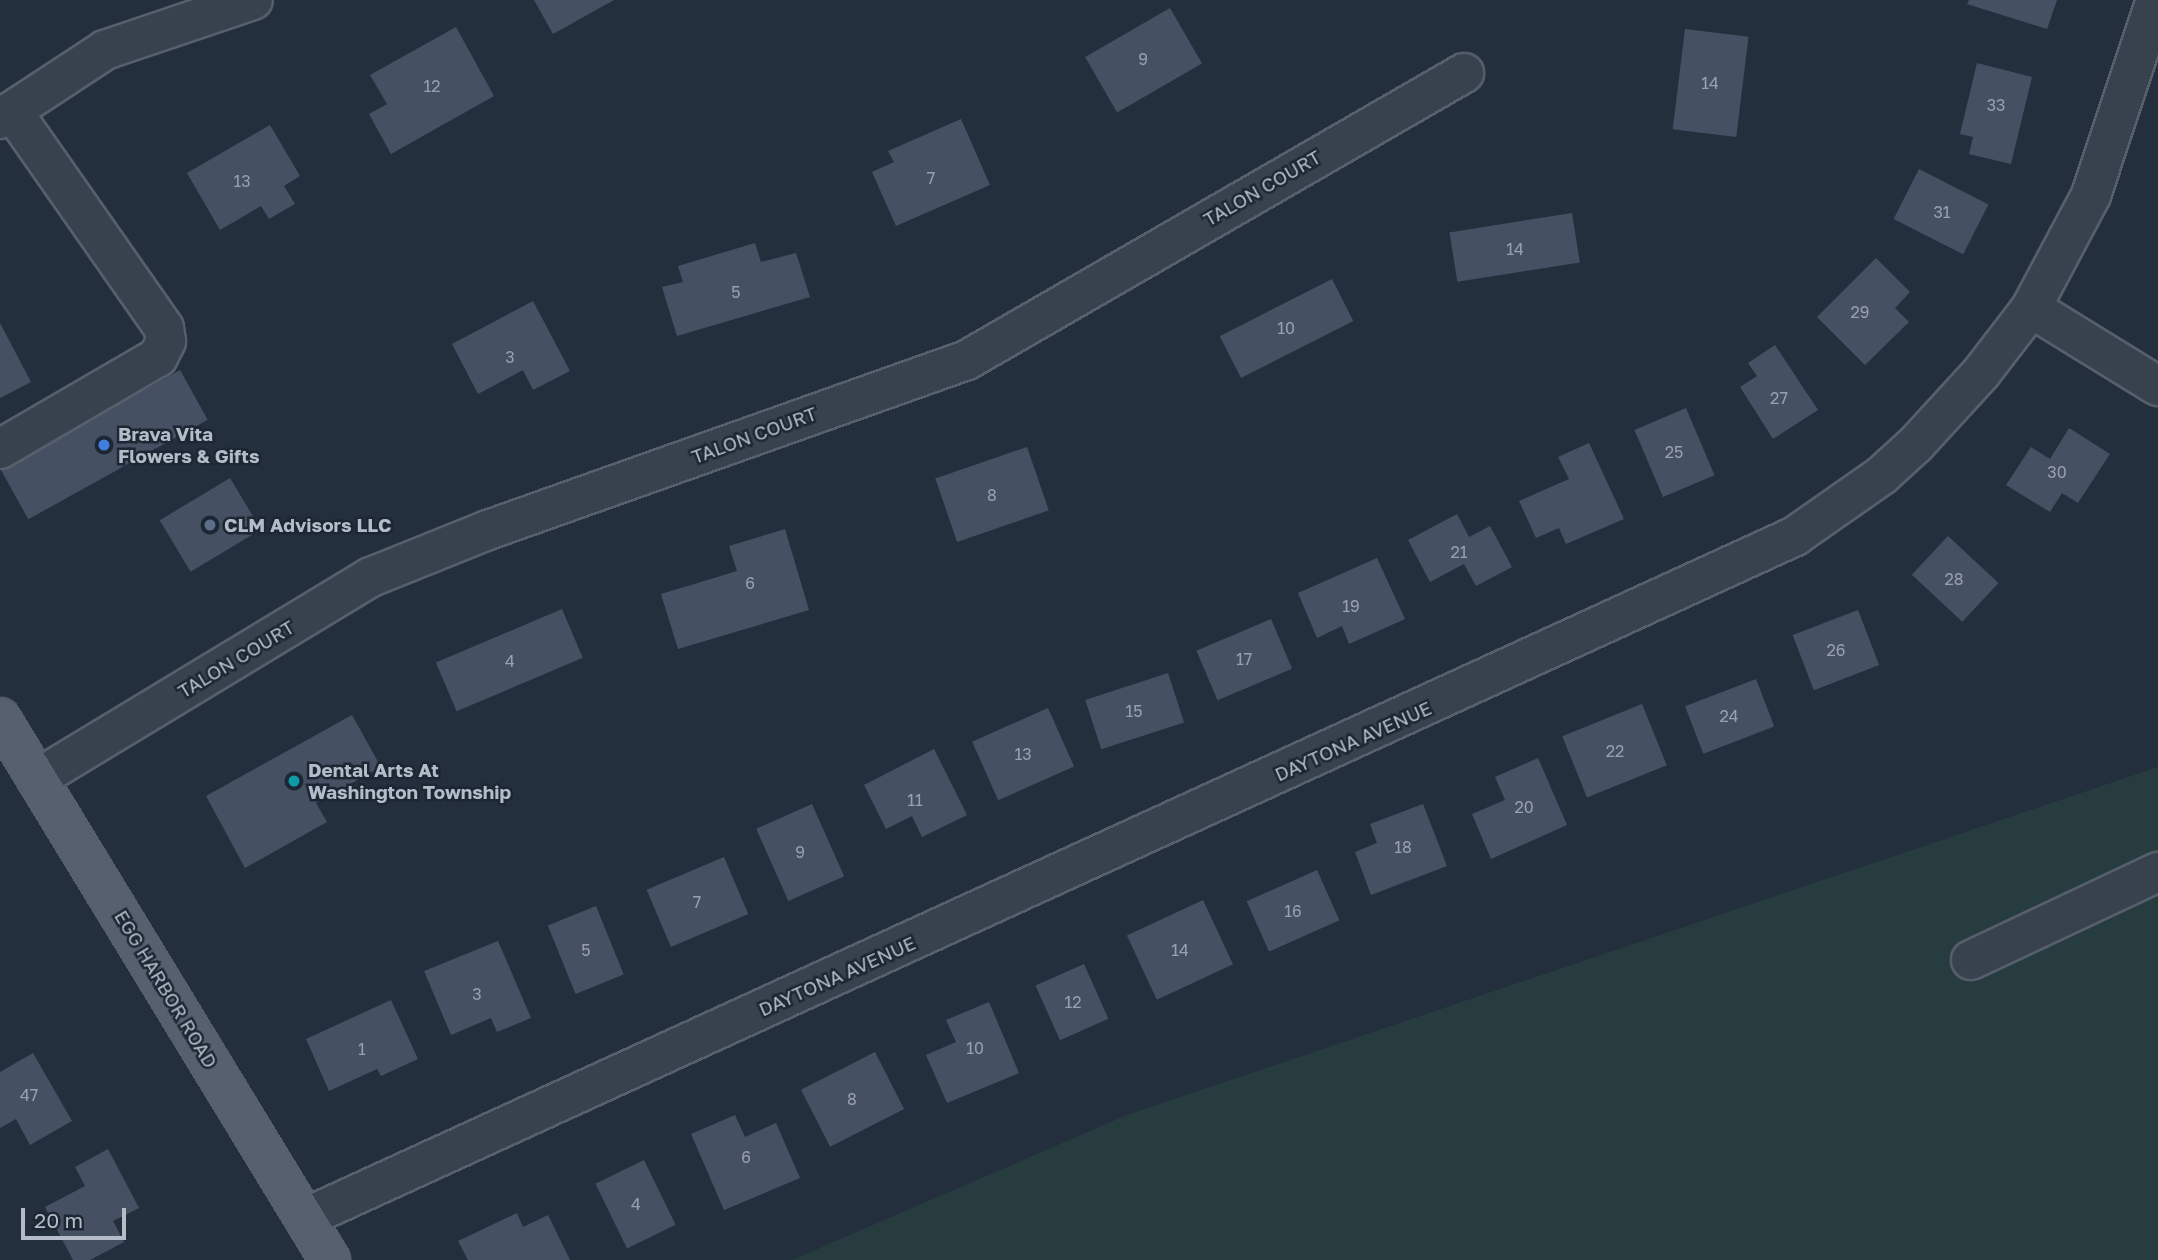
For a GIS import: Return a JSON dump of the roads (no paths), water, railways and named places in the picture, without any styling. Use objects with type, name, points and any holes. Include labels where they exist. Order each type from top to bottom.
[{"type":"main road","name":"EGG HARBOR ROAD","points":[[0,718],[330,1260]]},
{"type":"street","points":[[0,449],[158,357],[166,341],[164,328],[6,115],[105,50],[241,8],[253,0]]},
{"type":"street","name":"DAYTONA AVENUE","points":[[305,1218],[1795,536],[1882,475],[1916,444],[1974,382],[2031,308],[2091,195],[2156,0]]},
{"type":"street","name":"TALON COURT","points":[[37,779],[371,577],[488,530],[967,359],[1464,73]]},
{"type":"street","points":[[2031,308],[2158,386]]},
{"type":"street","points":[[1971,960],[2158,872]]},
{"type":"place","name":"Brava Vita Flowers & Gifts","points":[[104,445]]},
{"type":"place","name":"CLM Advisors LLC","points":[[210,525]]},
{"type":"place","name":"Dental Arts At Washington Township","points":[[294,781]]}]
